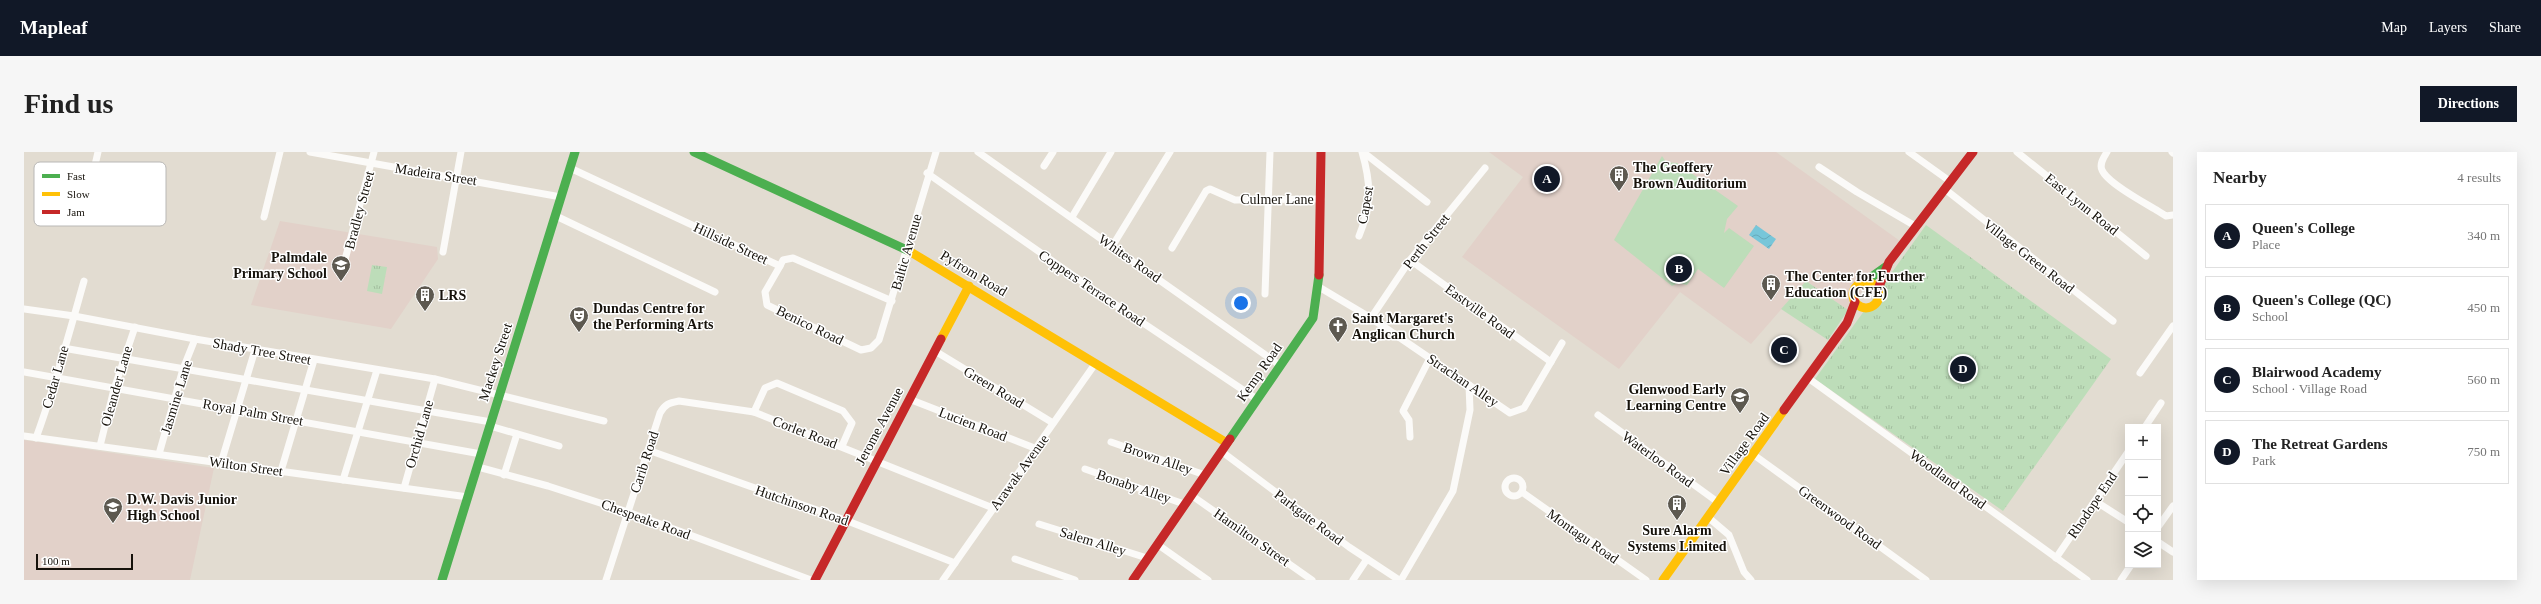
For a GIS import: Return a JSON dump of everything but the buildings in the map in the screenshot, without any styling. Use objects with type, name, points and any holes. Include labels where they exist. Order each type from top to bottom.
[{"type":"street","points":[[96,162],[98,152]]},
{"type":"street","points":[[264,217],[280,152]]},
{"type":"street","name":"Madeira Street","points":[[310,152],[455,176],[561,197]]},
{"type":"street","name":"Bradley Street","points":[[343,267],[374,152]]},
{"type":"street","points":[[443,252],[455,176],[461,152]]},
{"type":"street","name":"Mackey Street","points":[[442,580],[575,152]]},
{"type":"street","name":"Pyfrom Road","points":[[694,152],[907,250],[1227,443]]},
{"type":"street","name":"Baltic Avenue","points":[[871,348],[879,340],[892,301],[927,174],[936,152]]},
{"type":"street","name":"Whites Road","points":[[978,152],[1113,245],[1281,366]]},
{"type":"street","points":[[1044,166],[1053,152]]},
{"type":"street","points":[[1072,217],[1111,152]]},
{"type":"street","points":[[1113,245],[1170,152]]},
{"type":"street","points":[[1265,294],[1267,198],[1270,152]]},
{"type":"street","name":"Kemp Road","points":[[1133,580],[1313,318],[1319,287],[1321,152]]},
{"type":"street","points":[[1362,152],[1427,202]]},
{"type":"street","name":"Capest","points":[[1359,236],[1366,219],[1370,186],[1362,152]]},
{"type":"street","name":"Village Green Road","points":[[1909,152],[2113,322]]},
{"type":"street","name":"Village Road","points":[[1847,323],[1866,308],[1877,302],[1878,289],[1887,266],[1973,152]]},
{"type":"street","name":"East Lynn Road","points":[[2018,152],[2146,256]]},
{"type":"street","points":[[2107,152],[2101,165],[2102,171],[2108,178],[2166,216],[2173,215]]},
{"type":"street","points":[[1819,167],[1857,192],[1917,227]]},
{"type":"street","name":"Hillside Street","points":[[570,168],[780,266],[783,260],[793,258],[892,301]]},
{"type":"street","name":"Perth Street","points":[[1371,318],[1410,260],[1486,168]]},
{"type":"street","name":"Coppers Terrace Road","points":[[927,174],[1088,286],[1258,400]]},
{"type":"street","name":"Culmer Lane","points":[[1172,248],[1206,191],[1217,191],[1235,200],[1267,198],[1321,199]]},
{"type":"street","points":[[556,216],[715,292]]},
{"type":"street","name":"Eastville Road","points":[[1410,260],[1551,362]]},
{"type":"street","name":"Benico Road","points":[[780,266],[765,292],[767,305],[861,350],[871,348]]},
{"type":"street","name":"Village Road","points":[[1663,580],[1709,518],[1847,323],[1855,302],[1852,294],[1854,288],[1859,283],[1866,281],[1887,266]]},
{"type":"street","name":"Cedar Lane","points":[[36,438],[58,378],[63,348],[84,281]]},
{"type":"street","points":[[1866,281],[1878,289]]},
{"type":"street","name":"Jerome Avenue","points":[[815,580],[876,460],[969,286]]},
{"type":"street","name":"Strachan Alley","points":[[1319,287],[1371,318],[1510,413],[1524,408],[1562,343]]},
{"type":"street","points":[[1855,302],[1866,308]]},
{"type":"street","name":"Shady Tree Street","points":[[24,309],[74,316],[255,350],[435,379],[604,421]]},
{"type":"street","name":"Oleander Lane","points":[[100,446],[114,389],[134,327]]},
{"type":"street","points":[[2140,373],[2172,331]]},
{"type":"street","name":"Jasmine Lane","points":[[159,454],[183,369],[195,339]]},
{"type":"street","points":[[63,348],[246,380],[367,399],[490,424],[559,446]]},
{"type":"street","points":[[221,463],[255,350]]},
{"type":"street","name":"Green Road","points":[[935,351],[1053,423]]},
{"type":"street","points":[[1410,437],[1409,420],[1403,411],[1430,358]]},
{"type":"street","points":[[282,471],[314,360]]},
{"type":"street","name":"Arawak Avenue","points":[[943,580],[993,508],[1037,449],[1053,423],[1095,364]]},
{"type":"street","points":[[343,480],[356,431],[377,370]]},
{"type":"street","name":"Royal Palm Street","points":[[24,372],[114,389],[298,419],[481,454]]},
{"type":"street","name":"Woodland Road","points":[[1808,378],[2087,580]]},
{"type":"street","name":"Orchid Lane","points":[[404,488],[416,441],[435,379]]},
{"type":"street","points":[[754,412],[765,388],[777,383],[842,411],[852,422],[842,446]]},
{"type":"street","points":[[1400,580],[1453,491],[1470,410],[1469,385]]},
{"type":"street","name":"Lucien Road","points":[[909,399],[1037,449]]},
{"type":"street","name":"Corlet Road","points":[[679,401],[754,412],[842,446],[993,508]]},
{"type":"street","name":"Carib Road","points":[[606,580],[662,409],[670,402],[679,401]]},
{"type":"street","points":[[2147,424],[2161,403]]},
{"type":"street","name":"Waterloo Road","points":[[1598,415],[1719,503]]},
{"type":"street","points":[[504,475],[518,434]]},
{"type":"street","name":"Wilton Street","points":[[24,436],[468,498]]},
{"type":"street","name":"Brown Alley","points":[[1111,442],[1205,475]]},
{"type":"street","name":"Hutchinson Road","points":[[648,450],[845,520],[955,562]]},
{"type":"street","name":"Parkgate Road","points":[[1222,451],[1367,559],[1400,580]]},
{"type":"street","name":"Greenwood Road","points":[[1754,455],[1926,580]]},
{"type":"street","name":"Rhodope End","points":[[2056,558],[2125,457]]},
{"type":"street","name":"Chespeake Road","points":[[478,467],[548,486],[628,512],[811,580]]},
{"type":"street","name":"Bonaby Alley","points":[[1085,469],[1184,504]]},
{"type":"street","name":"Montagu Road","points":[[1522,492],[1646,580]]},
{"type":"street","name":"Hamilton Street","points":[[1191,495],[1312,580]]},
{"type":"street","points":[[2096,501],[2125,520]]},
{"type":"street","points":[[2161,522],[2173,506]]},
{"type":"street","points":[[1709,518],[1730,537],[1742,568],[1751,580]]},
{"type":"street","name":"Salem Alley","points":[[1039,524],[1148,558]]},
{"type":"street","points":[[1157,544],[1208,580]]},
{"type":"street","points":[[2161,544],[2173,552]]},
{"type":"street","points":[[1016,559],[1075,580]]},
{"type":"street","points":[[1353,580],[1367,559]]},
{"type":"street","points":[[2121,580],[2129,568]]},
{"type":"shaded area","points":[[1489,152],[1776,152],[1900,241],[1848,310],[1806,281],[1751,344],[1680,292],[1619,369],[1462,257],[1523,177]]},
{"type":"shaded area","name":"Palmdale Primary School","points":[[280,221],[437,247],[438,259],[391,329],[251,305]]},
{"type":"shaded area","name":"D.W. Davis Junior High School","points":[[24,440],[214,468],[190,580],[24,580]]},
{"type":"green space","points":[[1662,156],[1666,162],[1677,163],[1738,206],[1727,219],[1724,233],[1729,228],[1754,246],[1724,288],[1698,269],[1687,285],[1678,283],[1672,286],[1614,240]]},
{"type":"green space","points":[[1926,225],[2111,359],[2003,511],[1815,379]]},
{"type":"green space","points":[[372,265],[387,267],[382,294],[367,291]]},
{"type":"green space","points":[[1806,281],[1848,310],[1828,340],[1781,309]]},
{"type":"water","points":[[1756,225],[1776,239],[1769,249],[1749,235]]},
{"type":"traffic: fast","points":[[442,580],[575,152]]},
{"type":"traffic: fast","points":[[694,152],[909,251]]},
{"type":"traffic: fast","points":[[1866,281],[1887,266]]},
{"type":"traffic: fast","points":[[1230,439],[1313,318],[1319,275]]},
{"type":"traffic: slow","points":[[909,251],[1227,443]]},
{"type":"traffic: slow","points":[[1866,282],[1875,286],[1879,295],[1875,304],[1866,308],[1857,304],[1853,295],[1857,286],[1866,282]]},
{"type":"traffic: slow","points":[[941,339],[969,286]]},
{"type":"traffic: slow","points":[[1663,580],[1784,410]]},
{"type":"traffic: jam","points":[[1319,275],[1321,152]]},
{"type":"traffic: jam","points":[[1878,289],[1889,262],[1973,152]]},
{"type":"traffic: jam","points":[[1784,410],[1847,323],[1855,302]]},
{"type":"traffic: jam","points":[[815,580],[941,339]]},
{"type":"traffic: jam","points":[[1133,580],[1230,439]]},
{"type":"place","name":"Queen's College","points":[[1547,179]]},
{"type":"place","name":"The Geoffery Brown Auditorium","points":[[1619,192]]},
{"type":"place","name":"Queen's College (QC)","points":[[1679,269]]},
{"type":"place","name":"Palmdale Primary School","points":[[341,282]]},
{"type":"place","name":"The Center for Further Education (CFE)","points":[[1771,301]]},
{"type":"place","name":"LRS","points":[[425,312]]},
{"type":"place","name":"Dundas Centre for the Performing Arts","points":[[579,333]]},
{"type":"place","name":"Saint Margaret's Anglican Church","points":[[1338,343]]},
{"type":"place","name":"Blairwood Academy","points":[[1784,350]]},
{"type":"place","name":"The Retreat Gardens","points":[[1963,369]]},
{"type":"place","name":"Glenwood Early Learning Centre","points":[[1740,414]]},
{"type":"place","name":"Sure Alarm Systems Limited","points":[[1677,521]]},
{"type":"place","name":"D.W. Davis Junior High School","points":[[113,524]]}]
